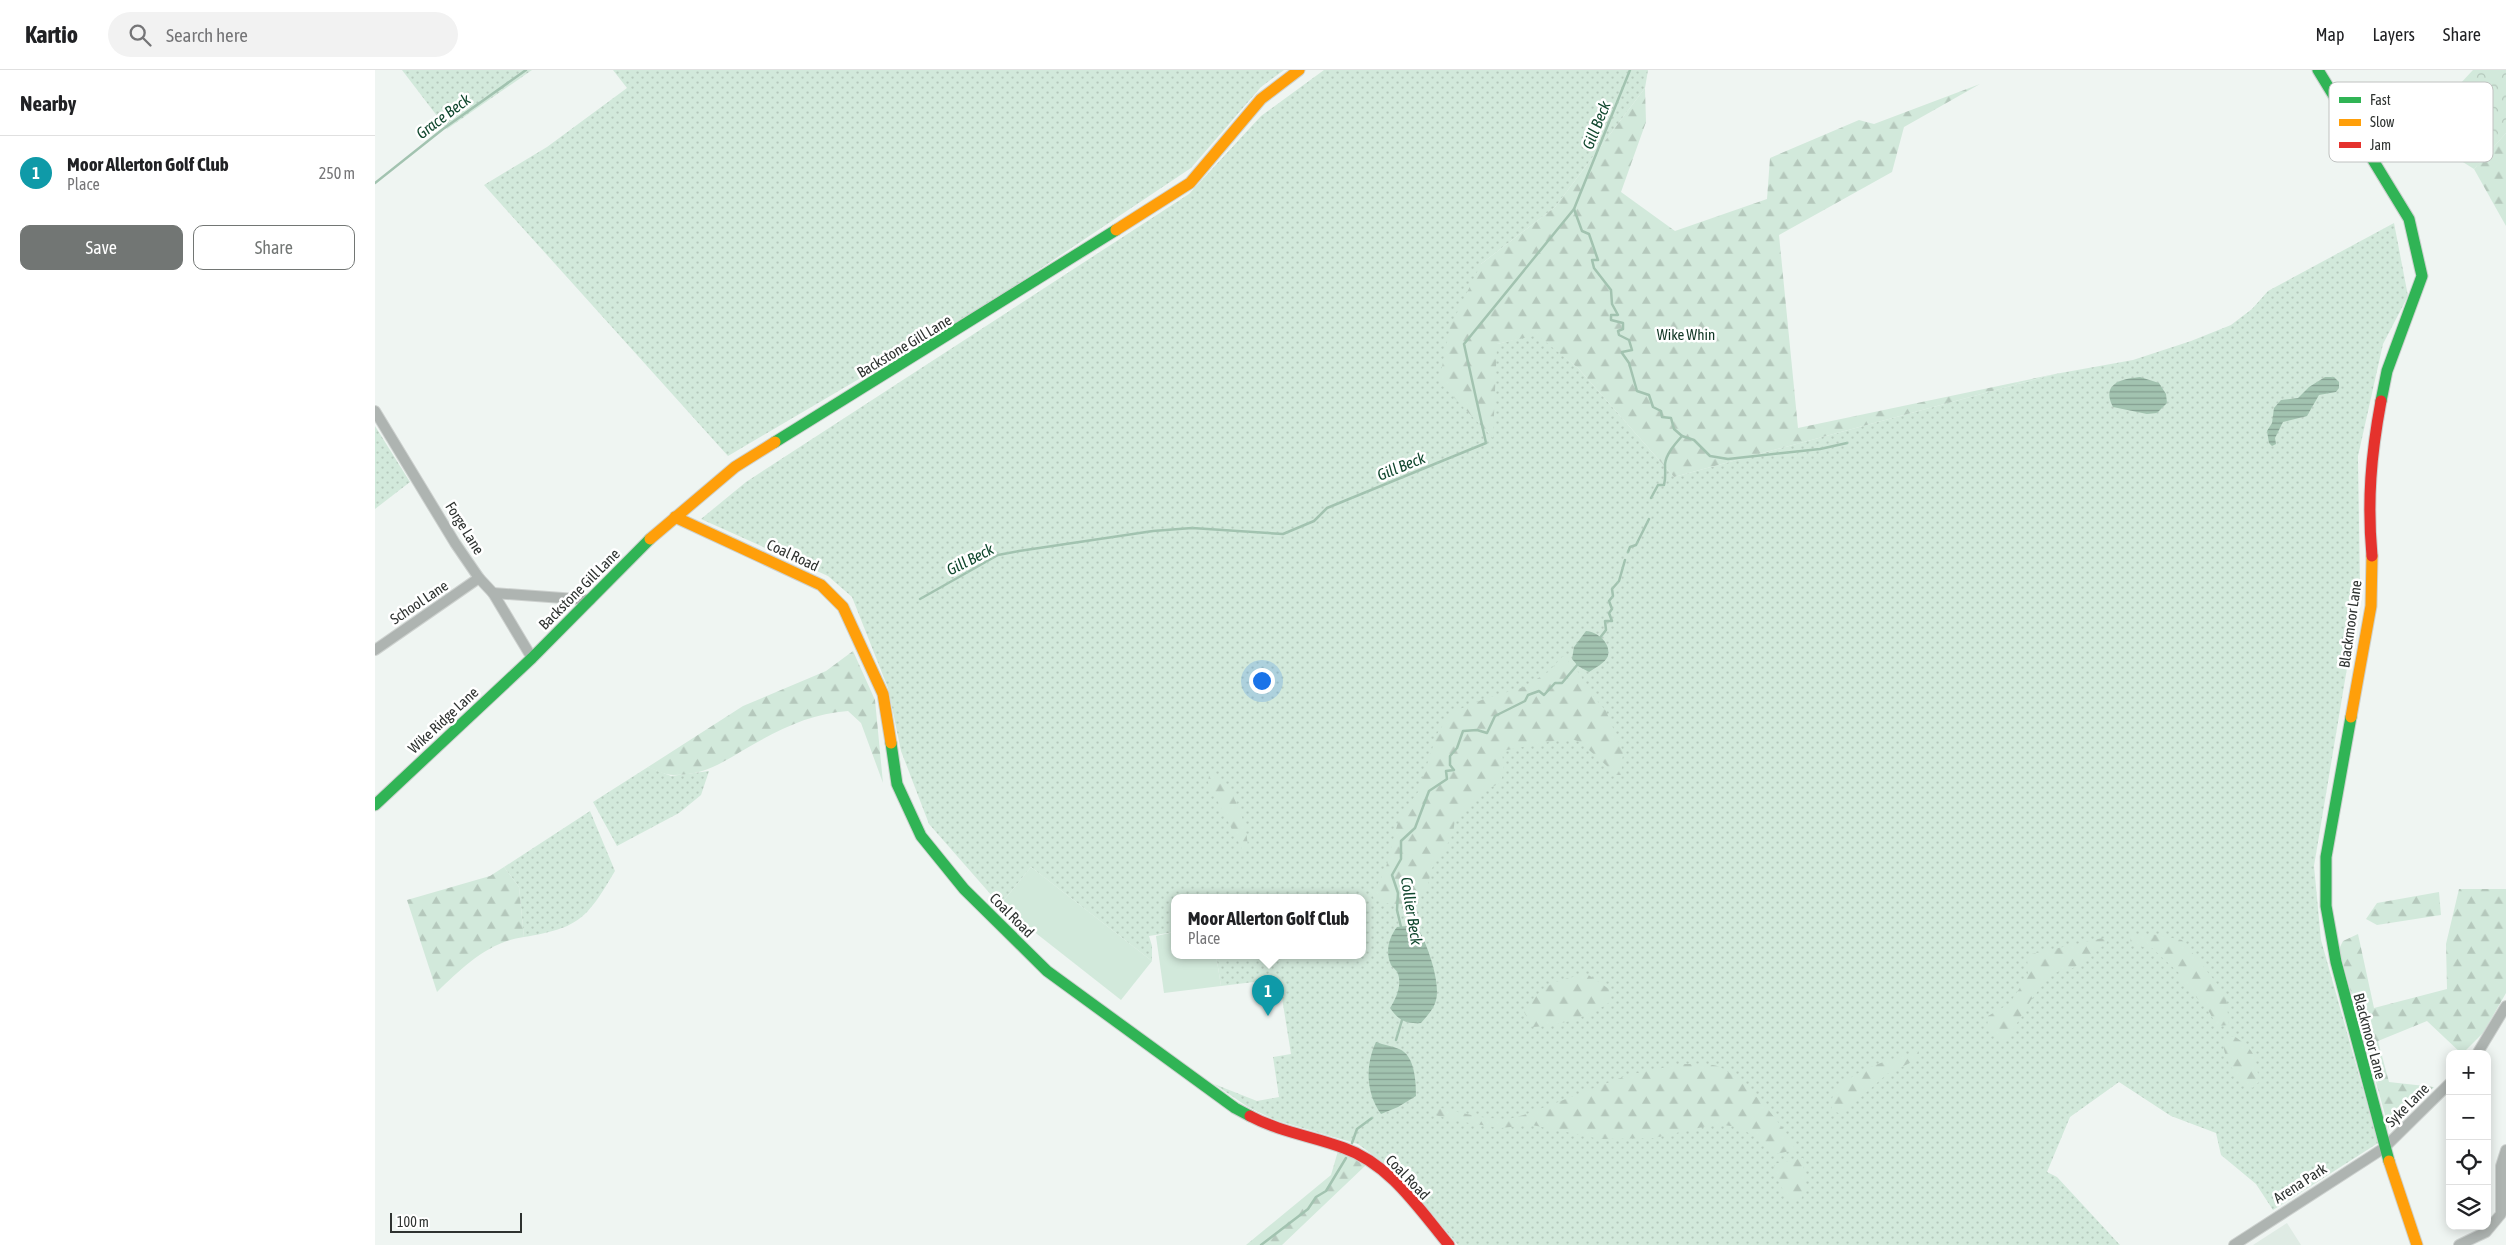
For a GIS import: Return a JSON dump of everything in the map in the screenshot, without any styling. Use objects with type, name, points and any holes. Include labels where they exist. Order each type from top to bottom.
[{"type":"street","name":"Backstone Gill Lane","points":[[532,658],[675,517],[745,460],[954,334],[1190,183],[1261,99],[1299,70]]},
{"type":"street","name":"Blackmoor Lane","points":[[2318,70],[2329,88]]},
{"type":"street","name":"Blackmoor Lane","points":[[2374,162],[2409,219],[2422,276],[2387,371],[2373,444],[2369,512],[2373,569],[2371,606],[2326,865],[2326,906],[2331,941],[2384,1148],[2417,1245]]},
{"type":"street","name":"Forge Lane","points":[[375,412],[455,542],[479,578],[493,593],[532,658]]},
{"type":"street","name":"Coal Road","points":[[675,517],[821,584],[843,607],[883,694],[897,784],[921,836],[964,889],[1047,971],[1235,1108],[1271,1127],[1345,1148],[1376,1164],[1403,1190],[1449,1245]]},
{"type":"street","name":"School Lane","points":[[375,650],[479,578]]},
{"type":"street","points":[[493,593],[590,600]]},
{"type":"street","name":"Wike Ridge Lane","points":[[375,805],[532,658]]},
{"type":"street","points":[[2479,1050],[2505,1008]]},
{"type":"street","name":"Syke Lane","points":[[2384,1148],[2446,1087]]},
{"type":"street","name":"Arena Park","points":[[2235,1245],[2384,1148]]},
{"type":"street","points":[[2459,1245],[2486,1232],[2503,1215],[2501,1166],[2506,1150]]},
{"type":"shaded area","points":[[2140,377],[2159,383],[2166,394],[2167,403],[2157,413],[2147,414],[2113,407],[2109,393],[2111,388],[2120,381]]},
{"type":"shaded area","points":[[2325,377],[2334,377],[2339,382],[2339,388],[2336,392],[2319,395],[2307,416],[2283,422],[2275,438],[2276,444],[2272,446],[2269,443],[2267,431],[2272,423],[2274,408],[2281,400],[2298,398],[2309,387]]},
{"type":"shaded area","points":[[1586,631],[1599,636],[1608,647],[1608,656],[1605,661],[1589,672],[1578,666],[1572,659],[1574,647]]},
{"type":"shaded area","points":[[1416,925],[1432,961],[1437,992],[1435,1003],[1421,1023],[1407,1022],[1400,1019],[1390,1008],[1399,987],[1399,978],[1389,960],[1390,940],[1397,927]]},
{"type":"shaded area","points":[[1376,1042],[1404,1052],[1411,1063],[1416,1084],[1416,1096],[1398,1107],[1381,1114],[1372,1097],[1369,1079],[1370,1060]]},
{"type":"shaded area","points":[[2287,1223],[2301,1245],[2253,1245]]},
{"type":"green space","points":[[402,70],[532,70],[447,129]]},
{"type":"green space","points":[[613,70],[1284,70],[1261,87],[1191,168],[995,299],[728,456],[484,185],[547,147],[627,88]]},
{"type":"green space","points":[[1324,70],[1648,70],[1645,88],[1555,207],[1481,264],[1497,344],[1537,334],[1578,368],[1674,477],[2055,374],[2133,360],[2191,341],[2231,325],[2252,309],[2268,291],[2394,223],[2408,296],[2383,344],[2358,456],[2360,590],[2314,866],[2321,940],[2378,1143],[2273,1210],[2256,1184],[2221,1155],[2216,1133],[2171,1116],[2119,1082],[2070,1117],[2047,1172],[2057,1177],[2120,1245],[1458,1245],[1399,1174],[1358,1144],[1275,1120],[1248,1107],[1214,1084],[1257,1101],[1279,1097],[1273,1057],[1291,1054],[1279,979],[1221,986],[1217,959],[1366,959],[1366,894],[1171,894],[1171,932],[1149,936],[1152,946],[1152,961],[1031,867],[1000,905],[929,824],[901,751],[888,688],[852,597],[828,576],[701,519],[746,482],[1189,194],[1261,116]]},
{"type":"green space","points":[[2473,70],[2506,70],[2506,133],[2493,148],[2493,82],[2462,82]]},
{"type":"green space","name":"Wike Whin","points":[[1980,84],[1904,127],[1892,172],[1779,235],[1798,428],[2055,374],[1674,477],[1578,368],[1537,335],[1497,344],[1493,438],[1439,382],[1450,327],[1481,264],[1555,207],[1645,88],[1646,122],[1621,192],[1675,231],[1767,199],[1770,158],[1859,120],[1874,124]]},
{"type":"green space","points":[[2506,133],[2506,226],[2474,169],[2480,162],[2493,162],[2493,148]]},
{"type":"green space","points":[[2463,162],[2480,162],[2474,169]]},
{"type":"green space","points":[[375,426],[410,482],[375,509]]},
{"type":"green space","points":[[853,651],[875,700],[883,783],[861,723],[848,711],[835,712],[799,722],[765,738],[716,766],[697,772],[670,775],[648,767],[743,706],[826,671]]},
{"type":"green space","points":[[1563,656],[1580,674],[1587,689],[1606,711],[1623,752],[1621,775],[1611,775],[1607,766],[1580,742],[1569,738],[1502,751],[1504,771],[1500,783],[1490,788],[1455,817],[1451,838],[1434,865],[1424,893],[1419,898],[1405,904],[1389,904],[1374,899],[1372,894],[1385,871],[1399,818],[1418,792],[1437,734],[1451,713],[1484,699],[1524,687],[1548,672]]},
{"type":"green space","points":[[648,767],[671,776],[709,771],[701,795],[679,813],[617,846],[593,802]]},
{"type":"green space","points":[[1215,774],[1229,789],[1239,809],[1246,831],[1248,851],[1243,851],[1208,782],[1209,776]]},
{"type":"green space","points":[[590,811],[615,871],[597,900],[580,918],[570,925],[543,934],[524,937],[519,887],[504,867]]},
{"type":"green space","points":[[504,867],[519,887],[524,937],[499,944],[487,950],[466,965],[437,992],[407,900],[490,876]]},
{"type":"green space","points":[[1031,867],[1152,961],[1121,1000],[1000,905]]},
{"type":"green space","points":[[2459,889],[2506,889],[2506,993],[2483,1033],[2466,1050],[2458,1050],[2427,1021],[2378,1041],[2389,1082],[2434,1087],[2389,1129],[2339,949],[2343,941],[2358,934],[2374,1008],[2447,989],[2446,944]]},
{"type":"green space","points":[[2439,892],[2441,915],[2377,925],[2366,919],[2377,903]]},
{"type":"green space","points":[[1171,933],[1171,959],[1217,959],[1221,986],[1164,993],[1156,936]]},
{"type":"green space","points":[[2152,934],[2182,940],[2226,995],[2229,1025],[2217,1026],[2207,1008],[2183,984],[2179,973],[2152,948],[2130,945],[2131,936]]},
{"type":"green space","points":[[2103,938],[2107,942],[2089,958],[2073,968],[2051,974],[2031,1000],[2007,1040],[2001,1041],[1987,1030],[1988,1016],[2009,1004],[2028,976],[2027,955]]},
{"type":"green space","points":[[1587,974],[1609,989],[1610,1002],[1573,1020],[1533,1027],[1524,1012],[1537,995],[1558,981]]},
{"type":"green space","points":[[2234,1036],[2247,1046],[2256,1060],[2259,1082],[2252,1088],[2235,1073],[2225,1054],[2223,1039]]},
{"type":"green space","points":[[1918,1051],[1920,1058],[1887,1074],[1842,1114],[1832,1111],[1833,1096],[1849,1079],[1883,1062]]},
{"type":"green space","points":[[1682,1064],[1713,1065],[1735,1077],[1772,1114],[1795,1150],[1776,1154],[1759,1139],[1738,1127],[1716,1124],[1654,1138],[1600,1139],[1532,1125],[1500,1128],[1457,1121],[1435,1115],[1436,1107],[1480,1117],[1506,1120],[1527,1114],[1628,1075]]},
{"type":"green space","points":[[1338,1151],[1366,1165],[1282,1245],[1246,1245],[1331,1175]]},
{"type":"green space","points":[[1803,1158],[1805,1190],[1800,1201],[1792,1201],[1780,1184],[1774,1164]]},
{"type":"waterway","name":"Grace Beck","points":[[375,183],[443,129],[526,70]]},
{"type":"waterway","name":"Gill Beck","points":[[920,599],[998,555],[1019,551],[1153,531],[1192,528],[1283,534],[1314,521],[1327,508],[1486,443],[1464,344],[1574,209],[1630,70]]},
{"type":"waterway","name":"Collier Beck","points":[[1574,209],[1582,231],[1589,234],[1598,260],[1592,260],[1594,268],[1611,290],[1612,304],[1618,315],[1611,315],[1611,320],[1623,323],[1623,329],[1618,331],[1619,335],[1629,340],[1632,350],[1622,353],[1629,363],[1637,391],[1649,395],[1653,407],[1661,411],[1662,417],[1671,418],[1674,429],[1682,436],[1667,457],[1664,485],[1658,485],[1651,498]]},
{"type":"waterway","points":[[1682,436],[1694,440],[1710,456],[1728,459],[1820,449],[1847,443]]},
{"type":"waterway","name":"Collier Beck","points":[[1628,552],[1630,547],[1636,545],[1649,519]]},
{"type":"waterway","name":"Collier Beck","points":[[1599,639],[1606,630],[1605,621],[1612,621],[1609,613],[1612,609],[1609,601],[1613,596],[1612,589],[1619,581],[1625,560]]},
{"type":"waterway","name":"Collier Beck","points":[[1401,927],[1397,910],[1398,893],[1392,875],[1401,859],[1401,841],[1415,828],[1429,791],[1447,779],[1446,771],[1454,770],[1450,765],[1450,756],[1457,748],[1463,731],[1477,730],[1487,733],[1495,716],[1525,701],[1528,695],[1539,691],[1544,695],[1555,683],[1562,683],[1578,664]]},
{"type":"waterway","name":"Collier Beck","points":[[1396,1040],[1402,1020]]},
{"type":"waterway","name":"Collier Beck","points":[[1352,1143],[1357,1129],[1372,1118]]},
{"type":"waterway","name":"Collier Beck","points":[[1261,1245],[1308,1209],[1316,1197],[1326,1191],[1346,1158]]},
{"type":"traffic: fast","points":[[2318,70],[2329,88]]},
{"type":"traffic: fast","points":[[2374,162],[2409,219],[2422,276],[2387,371],[2381,401]]},
{"type":"traffic: fast","points":[[775,442],[1116,230]]},
{"type":"traffic: fast","points":[[375,805],[532,658],[650,539]]},
{"type":"traffic: fast","points":[[2351,717],[2326,857],[2326,906],[2336,962],[2389,1161]]},
{"type":"traffic: fast","points":[[891,743],[897,784],[921,836],[964,889],[1047,971],[1235,1108],[1250,1116]]},
{"type":"traffic: slow","points":[[1116,230],[1190,183],[1261,99],[1299,70]]},
{"type":"traffic: slow","points":[[650,539],[735,467],[775,442]]},
{"type":"traffic: slow","points":[[675,517],[821,585],[843,607],[883,694],[891,743]]},
{"type":"traffic: slow","points":[[2351,717],[2371,606],[2372,556]]},
{"type":"traffic: slow","points":[[2389,1161],[2417,1245]]},
{"type":"traffic: jam","points":[[2372,556],[2371,478],[2381,401]]},
{"type":"traffic: jam","points":[[1250,1116],[1284,1130],[1344,1148],[1376,1165],[1403,1189],[1449,1245]]},
{"type":"place","name":"Moor Allerton Golf Club","points":[[1268,1016]]}]
